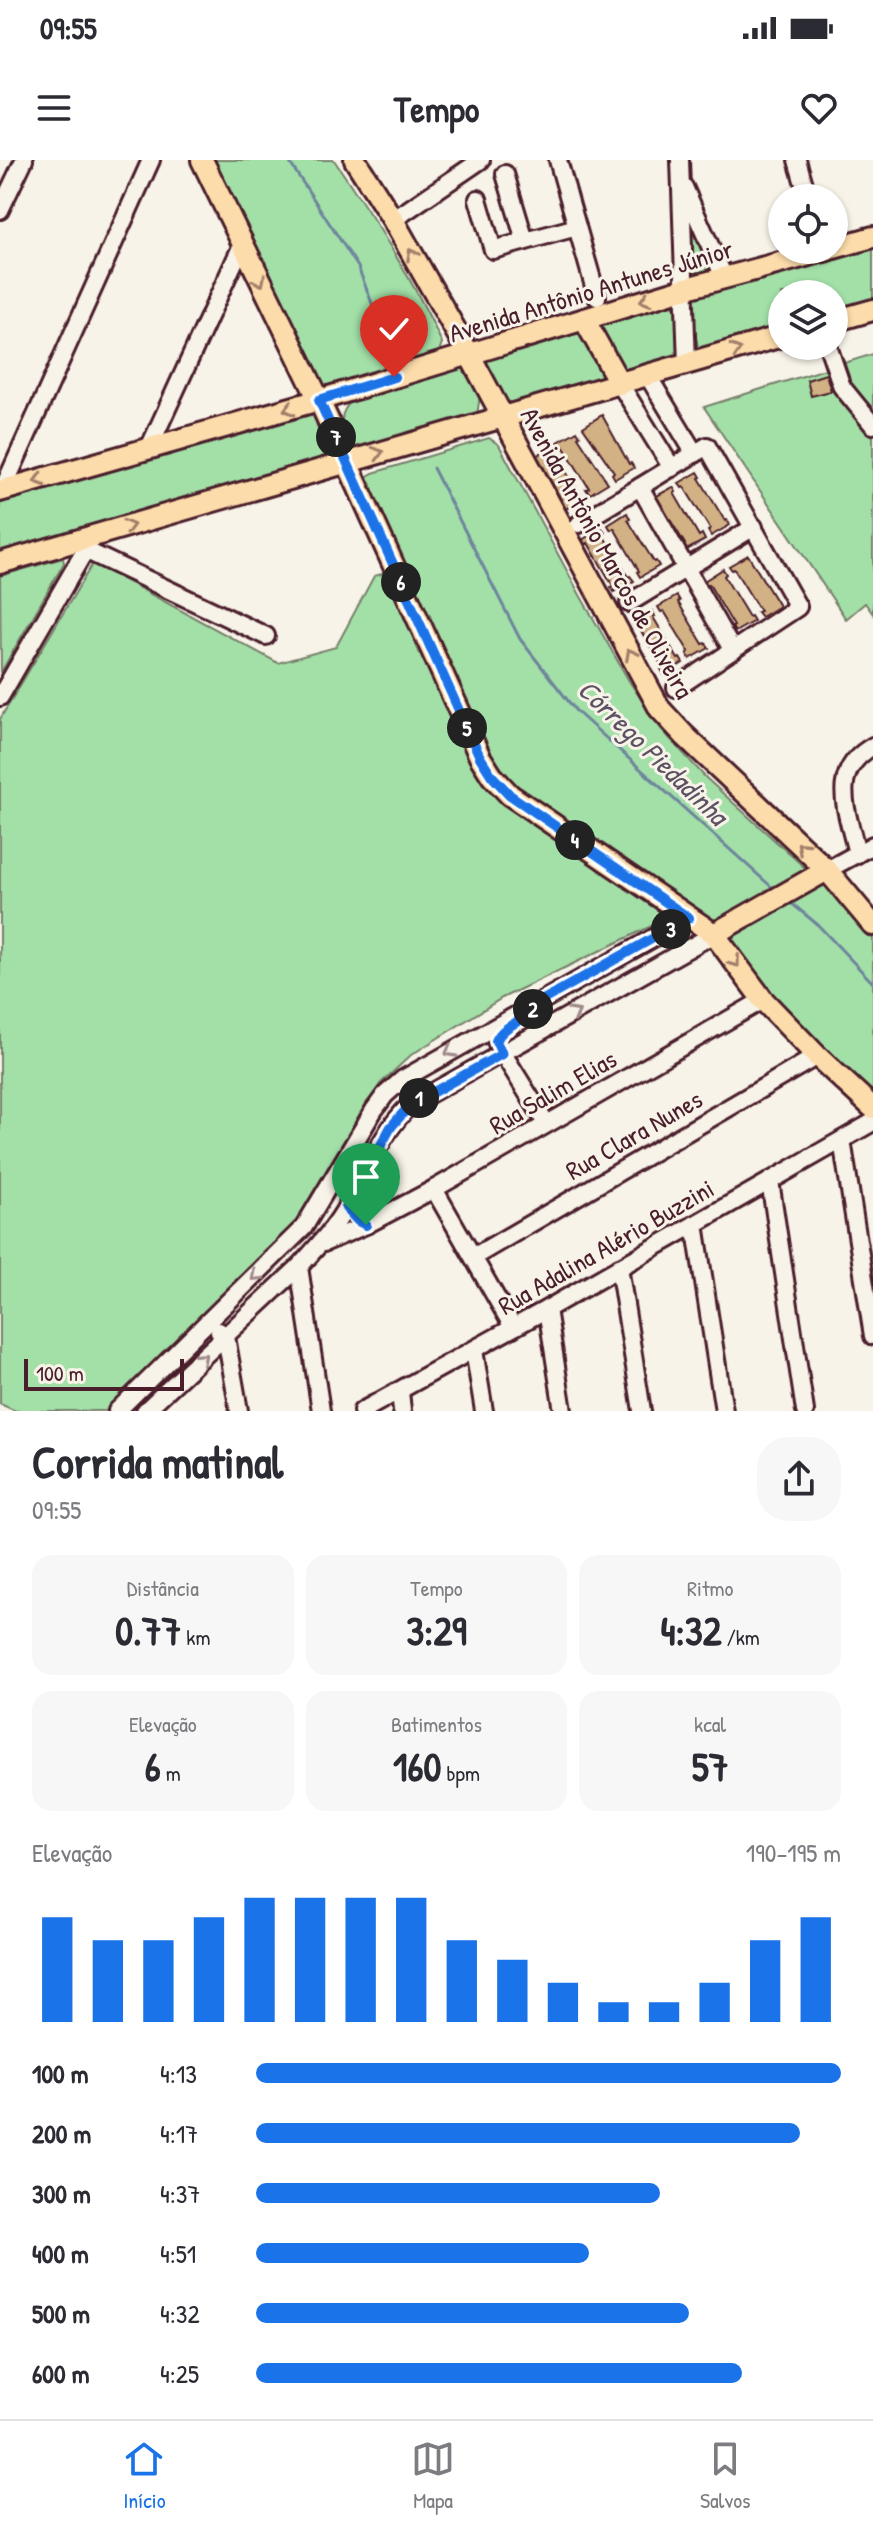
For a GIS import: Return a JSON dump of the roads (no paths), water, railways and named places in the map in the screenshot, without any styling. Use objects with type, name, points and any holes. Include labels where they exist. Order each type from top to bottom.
[{"type":"main road","points":[[202,160],[319,400],[480,757],[492,776],[510,795],[689,918],[720,931],[763,1000],[873,1108]]},
{"type":"main road","name":"Avenida Antônio Marcos de Oliveira","points":[[355,160],[469,354],[660,709],[873,925]]},
{"type":"main road","name":"Avenida Antônio Antunes Júnior","points":[[848,244],[873,237]]},
{"type":"main road","name":"Avenida Antônio Antunes Júnior","points":[[1,491],[774,264]]},
{"type":"main road","points":[[848,317],[873,310]]},
{"type":"main road","points":[[584,319],[620,384]]},
{"type":"main road","points":[[0,563],[89,544],[347,462],[768,340]]},
{"type":"main road","points":[[720,931],[821,874]]},
{"type":"street","points":[[0,210],[24,160]]},
{"type":"street","points":[[1,491],[151,160]]},
{"type":"street","points":[[393,220],[481,160]]},
{"type":"street","points":[[558,160],[597,297]]},
{"type":"street","points":[[680,160],[687,365]]},
{"type":"street","points":[[797,160],[804,184]]},
{"type":"street","points":[[505,174],[525,241]]},
{"type":"street","points":[[680,179],[724,277]]},
{"type":"street","points":[[478,199],[493,250],[577,227]]},
{"type":"street","points":[[149,448],[242,245]]},
{"type":"street","points":[[833,360],[842,387],[873,425]]},
{"type":"street","points":[[648,376],[695,454]]},
{"type":"street","points":[[620,384],[672,468]]},
{"type":"street","points":[[579,524],[707,446],[798,607],[676,688]]},
{"type":"street","points":[[640,487],[733,651]]},
{"type":"street","points":[[629,603],[754,527]]},
{"type":"street","points":[[0,697],[89,544],[266,636]]},
{"type":"street","points":[[857,854],[844,796],[844,779],[854,760],[873,746]]},
{"type":"street","points":[[821,874],[873,845]]},
{"type":"street","points":[[117,1411],[310,1220],[385,1095],[421,1068],[689,918]]},
{"type":"street","points":[[153,1407],[318,1246],[346,1208],[391,1127],[410,1105],[720,931]]},
{"type":"street","name":"Rua Salim Elias","points":[[318,1246],[434,1189],[763,1000]]},
{"type":"street","points":[[534,1005],[528,1017],[499,1035],[496,1041],[546,1123]]},
{"type":"street","name":"Rua Clara Nunes","points":[[475,1256],[817,1056]]},
{"type":"street","name":"Rua Adalina Alério Buzzini","points":[[362,1411],[873,1122]]},
{"type":"street","points":[[842,1140],[873,1336]]},
{"type":"street","points":[[770,1181],[805,1411]]},
{"type":"street","points":[[434,1189],[513,1327]]},
{"type":"street","points":[[346,1208],[366,1225]]},
{"type":"street","points":[[695,1224],[724,1411]]},
{"type":"street","points":[[299,1267],[321,1411]]},
{"type":"street","points":[[619,1267],[642,1411]]},
{"type":"street","points":[[547,1309],[563,1411]]},
{"type":"street","points":[[209,1321],[226,1337],[239,1411]]},
{"type":"street","points":[[474,1350],[484,1411]]},
{"type":"street","points":[[400,1391],[402,1411]]},
{"type":"waterway","name":"Córrego Piedadinha","points":[[288,160],[358,267],[392,355]]},
{"type":"waterway","name":"Córrego Piedadinha","points":[[433,468],[520,639],[576,711],[775,890]]},
{"type":"waterway","name":"Córrego Piedadinha","points":[[790,902],[818,925],[873,983]]}]
